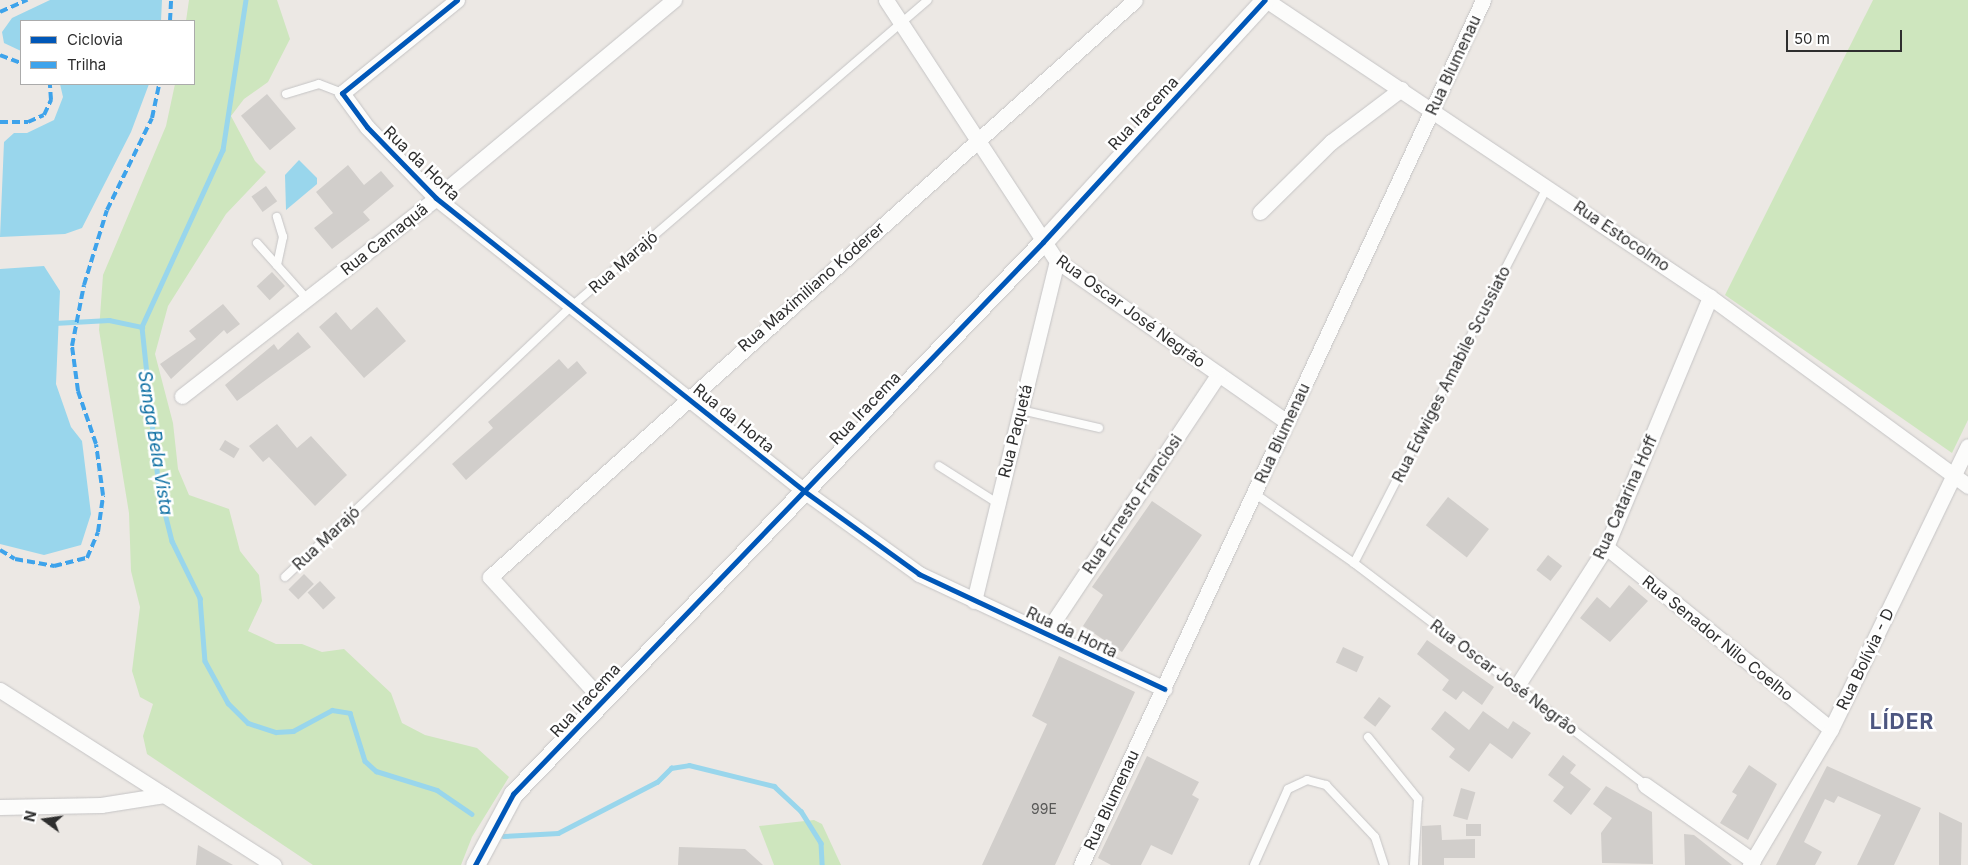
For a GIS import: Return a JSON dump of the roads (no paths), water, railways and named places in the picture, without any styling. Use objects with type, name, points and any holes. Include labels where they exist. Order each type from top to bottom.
[{"type":"street","points":[[342,93],[457,0]]},
{"type":"street","name":"Rua Camaquã","points":[[182,396],[436,198],[674,0]]},
{"type":"street","name":"Rua Oscar José Negrão","points":[[886,0],[1057,261],[1287,422]]},
{"type":"street","name":"Rua Maximiliano Koderer","points":[[602,699],[490,577],[687,396],[1135,0]]},
{"type":"street","name":"Rua Estocolmo","points":[[1266,0],[1547,185],[1710,297],[1952,477],[1968,486]]},
{"type":"street","name":"Rua Iracema","points":[[474,865],[513,794],[602,699],[1043,242],[1266,0]]},
{"type":"street","name":"Rua Blumenau","points":[[1081,865],[1483,0]]},
{"type":"street","points":[[1260,212],[1331,142],[1401,88]]},
{"type":"street","name":"Rua da Horta","points":[[342,93],[367,127],[436,198],[804,491],[919,574],[1164,689]]},
{"type":"street","name":"Rua Paquetá","points":[[974,601],[1057,261]]},
{"type":"street","name":"Rua Catarina Hoff","points":[[1517,686],[1606,547],[1710,297]]},
{"type":"street","name":"Rua Ernesto Franciosi","points":[[1046,633],[1219,374]]},
{"type":"street","name":"Rua Bolívia - D","points":[[1752,863],[1831,728],[1968,446]]},
{"type":"street","name":"Rua Senador Nilo Coelho","points":[[1606,547],[1831,728]]},
{"type":"street","points":[[0,690],[274,865]]},
{"type":"street","name":"Rua Oscar José Negrão","points":[[1645,785],[1752,863]]},
{"type":"street","points":[[0,807],[101,805],[164,795]]},
{"type":"lane","name":"Rua Marajó","points":[[285,576],[572,306],[928,0]]},
{"type":"lane","points":[[286,94],[319,84],[342,93]]},
{"type":"lane","name":"Rua Edwiges Amabile Scussiato","points":[[1354,564],[1547,185]]},
{"type":"lane","points":[[277,217],[283,237],[277,265]]},
{"type":"lane","points":[[257,243],[306,299]]},
{"type":"lane","points":[[1021,410],[1098,428]]},
{"type":"lane","points":[[939,466],[997,503]]},
{"type":"lane","name":"Rua Oscar José Negrão","points":[[1254,493],[1354,564],[1645,785]]},
{"type":"lane","points":[[1368,737],[1418,799],[1414,865]]},
{"type":"lane","points":[[1254,865],[1288,789],[1307,780],[1326,785],[1375,837],[1384,865]]},
{"type":"water","points":[[50,0],[162,0],[161,20],[20,20],[20,51],[4,43],[2,32],[12,18]]},
{"type":"water","points":[[60,85],[149,85],[131,132],[82,228],[65,234],[0,237],[4,142],[14,133],[27,133],[54,120],[63,97]]},
{"type":"water","points":[[299,160],[317,178],[317,184],[286,210],[285,175]]},
{"type":"water","points":[[44,266],[60,291],[56,384],[71,427],[82,441],[91,514],[81,545],[44,555],[0,544],[0,269]]},
{"type":"waterway","name":"Sanga Bela Vista","points":[[246,0],[223,150],[142,327],[159,489],[172,541],[200,598],[205,661],[228,703],[248,723],[276,732],[293,731],[332,710],[350,713],[365,761],[376,771],[437,790],[472,814]]},
{"type":"waterway","points":[[54,323],[109,320],[142,327]]},
{"type":"waterway","name":"Sanga Bela Vista","points":[[503,836],[558,833],[657,782],[671,768],[689,765],[774,786],[801,811],[821,843],[822,865]]},
{"type":"district","name":"LÍDER","points":[[1902,722]]}]
